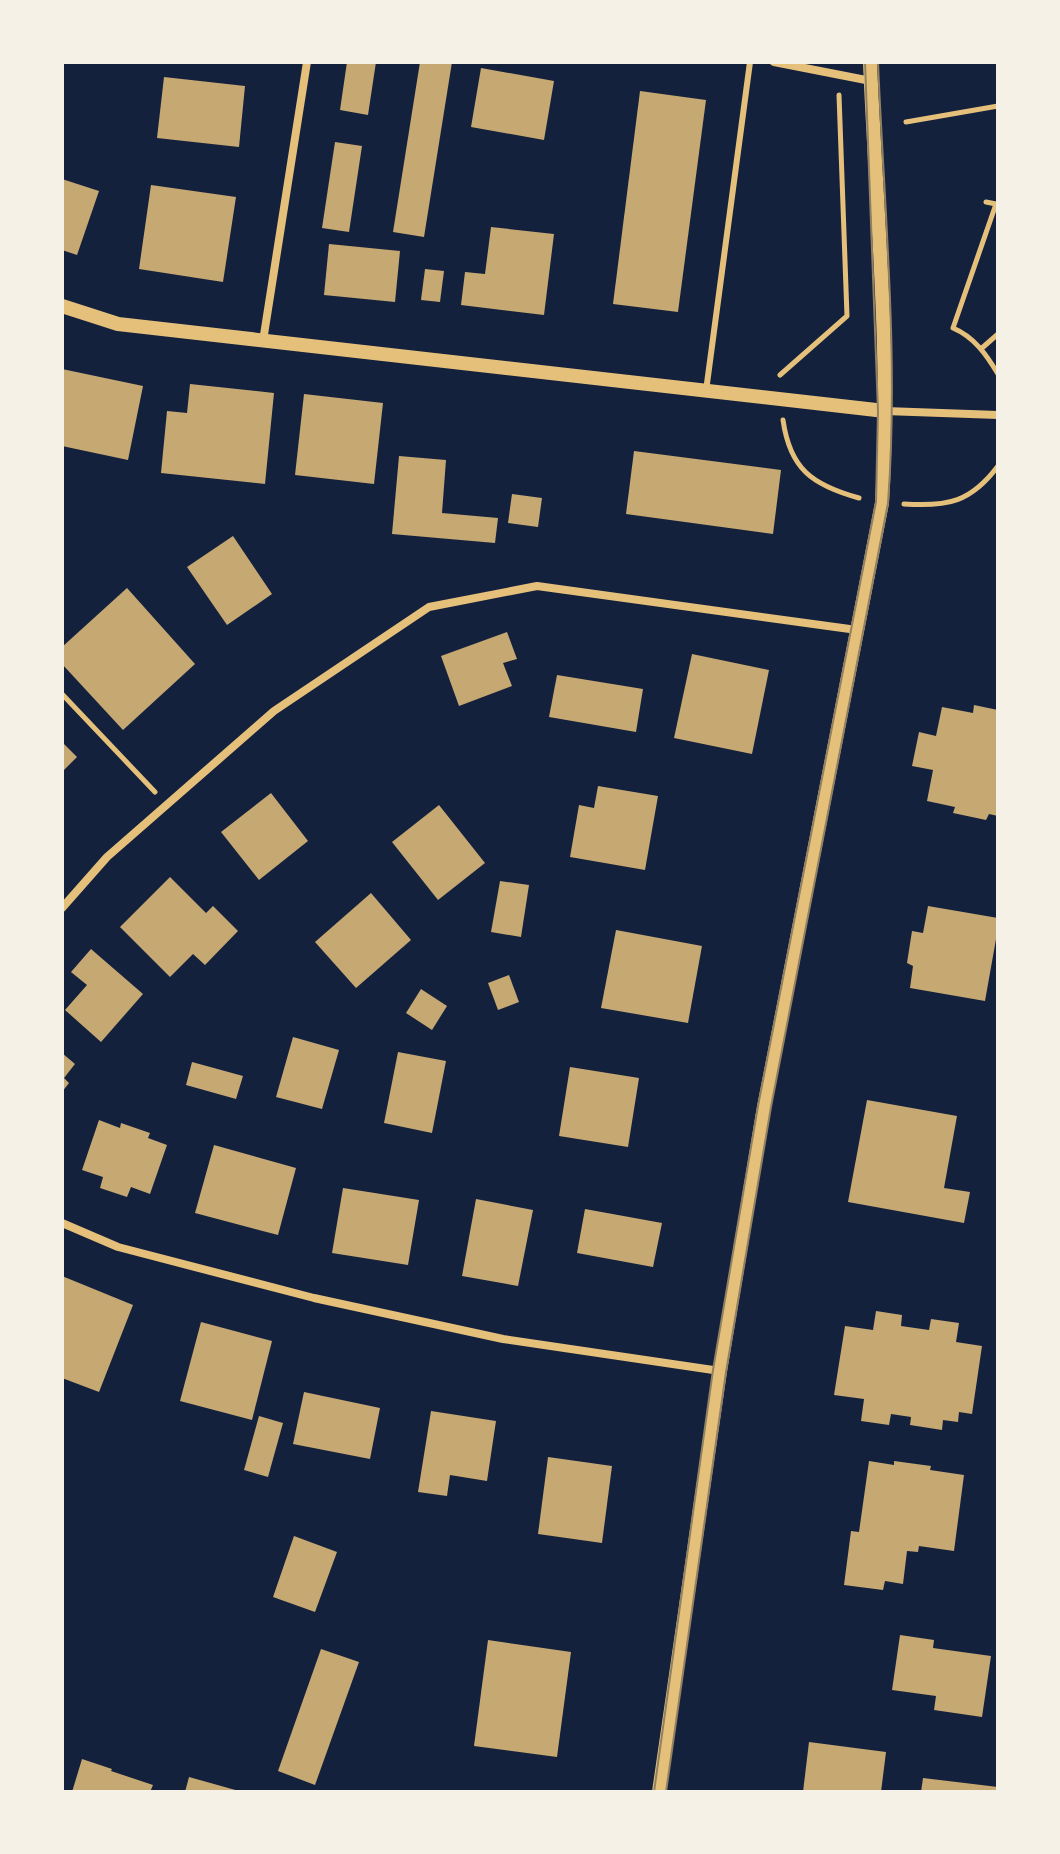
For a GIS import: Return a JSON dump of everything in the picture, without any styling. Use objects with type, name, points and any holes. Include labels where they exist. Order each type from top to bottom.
[{"type":"street","points":[[263,341],[307,62]]},
{"type":"street","points":[[774,62],[871,81]]},
{"type":"street","points":[[659,1792],[720,1371],[764,1107],[882,503],[885,411],[870,62]]},
{"type":"street","points":[[62,306],[118,324],[263,341],[885,411],[998,415]]},
{"type":"street","points":[[62,908],[107,857],[274,711],[429,607],[537,586],[858,630]]},
{"type":"street","points":[[62,1223],[118,1247],[314,1298],[503,1339],[720,1371]]},
{"type":"lane","points":[[706,391],[750,62]]},
{"type":"path","points":[[838,74],[847,316],[778,376],[785,433],[793,457],[807,475],[846,494],[882,503],[922,506],[949,503],[966,497],[986,482],[998,466]]},
{"type":"path","points":[[906,122],[998,106]]},
{"type":"path","points":[[986,202],[997,204],[953,328],[982,348],[998,374]]},
{"type":"path","points":[[982,348],[998,334]]},
{"type":"path","points":[[62,694],[145,781]]},
{"type":"building","points":[[347,62],[376,62],[368,115],[340,110]]},
{"type":"building","points":[[420,62],[452,62],[424,237],[393,232]]},
{"type":"building","points":[[481,68],[554,81],[544,140],[471,127]]},
{"type":"building","points":[[164,77],[245,86],[239,147],[157,138]]},
{"type":"building","points":[[640,91],[706,100],[678,312],[613,304]]},
{"type":"building","points":[[335,142],[362,146],[349,232],[322,228]]},
{"type":"building","points":[[62,179],[99,191],[77,255],[62,250]]},
{"type":"building","points":[[151,185],[236,197],[223,282],[139,269]]},
{"type":"building","points":[[491,227],[554,234],[544,315],[461,305],[465,272],[485,274]]},
{"type":"building","points":[[329,244],[400,251],[395,302],[324,295]]},
{"type":"building","points":[[425,269],[444,271],[440,302],[421,300]]},
{"type":"building","points":[[62,369],[143,386],[128,460],[62,446]]},
{"type":"building","points":[[190,384],[274,393],[265,484],[161,473],[167,411],[187,413]]},
{"type":"building","points":[[304,394],[383,403],[374,484],[295,475]]},
{"type":"building","points":[[634,451],[781,470],[773,534],[626,514]]},
{"type":"building","points":[[399,456],[446,460],[442,513],[498,518],[495,543],[392,534]]},
{"type":"building","points":[[512,494],[542,498],[538,527],[508,523]]},
{"type":"building","points":[[233,536],[272,594],[227,625],[187,567]]},
{"type":"building","points":[[127,588],[195,664],[123,730],[62,664],[62,647]]},
{"type":"building","points":[[507,632],[517,659],[503,663],[512,686],[459,706],[441,656]]},
{"type":"building","points":[[692,654],[769,670],[752,754],[674,738]]},
{"type":"building","points":[[557,675],[643,689],[636,732],[549,717]]},
{"type":"building","points":[[974,705],[998,710],[998,816],[989,814],[986,820],[953,813],[955,807],[927,801],[933,770],[912,766],[919,732],[936,736],[942,707],[973,713]]},
{"type":"building","points":[[62,742],[77,757],[62,772]]},
{"type":"building","points":[[598,786],[658,796],[645,870],[570,857],[579,805],[594,808]]},
{"type":"building","points":[[271,793],[308,841],[259,880],[221,832]]},
{"type":"building","points":[[439,805],[485,863],[438,900],[392,842]]},
{"type":"building","points":[[170,877],[206,913],[213,906],[238,931],[205,965],[193,954],[170,977],[120,927]]},
{"type":"building","points":[[500,881],[529,885],[521,937],[491,932]]},
{"type":"building","points":[[371,893],[411,940],[356,988],[315,942]]},
{"type":"building","points":[[928,906],[998,918],[985,1001],[910,988],[913,966],[907,963],[912,931],[923,933]]},
{"type":"building","points":[[616,930],[702,946],[688,1023],[601,1008]]},
{"type":"building","points":[[91,949],[143,994],[101,1042],[65,1010],[87,985],[71,972]]},
{"type":"building","points":[[509,975],[519,1002],[498,1010],[488,983]]},
{"type":"building","points":[[421,989],[447,1006],[432,1030],[406,1013]]},
{"type":"building","points":[[293,1037],[339,1050],[322,1109],[276,1097]]},
{"type":"building","points":[[398,1052],[446,1061],[432,1133],[384,1123]]},
{"type":"building","points":[[62,1053],[75,1064],[64,1078],[69,1083],[62,1092]]},
{"type":"building","points":[[192,1062],[243,1076],[236,1099],[186,1085]]},
{"type":"building","points":[[570,1067],[639,1078],[628,1147],[559,1136]]},
{"type":"building","points":[[867,1100],[957,1116],[944,1188],[970,1192],[964,1223],[848,1202]]},
{"type":"building","points":[[99,1120],[120,1128],[121,1123],[150,1133],[148,1138],[167,1145],[150,1194],[131,1187],[127,1197],[100,1188],[103,1177],[82,1170]]},
{"type":"building","points":[[214,1145],[296,1168],[278,1235],[195,1213]]},
{"type":"building","points":[[343,1188],[419,1200],[408,1265],[332,1253]]},
{"type":"building","points":[[476,1199],[533,1210],[518,1286],[462,1276]]},
{"type":"building","points":[[585,1209],[662,1223],[653,1267],[577,1253]]},
{"type":"building","points":[[62,1276],[133,1305],[99,1392],[62,1378]]},
{"type":"building","points":[[876,1311],[902,1315],[901,1326],[929,1330],[931,1319],[959,1323],[956,1342],[982,1346],[972,1414],[959,1412],[958,1422],[943,1420],[942,1430],[910,1425],[911,1417],[891,1414],[889,1425],[861,1421],[864,1399],[834,1395],[845,1326],[873,1330]]},
{"type":"building","points":[[201,1322],[272,1341],[252,1420],[180,1401]]},
{"type":"building","points":[[304,1392],[380,1408],[370,1459],[293,1444]]},
{"type":"building","points":[[431,1411],[496,1421],[487,1481],[450,1475],[447,1496],[418,1492]]},
{"type":"building","points":[[259,1416],[283,1423],[268,1477],[244,1470]]},
{"type":"building","points":[[548,1457],[612,1466],[602,1543],[538,1534]]},
{"type":"building","points":[[869,1461],[931,1466],[930,1470],[964,1475],[954,1551],[919,1546],[918,1552],[907,1551],[903,1584],[885,1581],[883,1590],[844,1585],[851,1531],[859,1532]]},
{"type":"building","points":[[294,1536],[337,1552],[315,1612],[273,1597]]},
{"type":"building","points":[[900,1635],[934,1640],[933,1648],[991,1656],[982,1717],[934,1710],[936,1696],[892,1690]]},
{"type":"building","points":[[488,1640],[571,1652],[557,1757],[474,1746]]},
{"type":"building","points":[[321,1649],[359,1662],[315,1785],[278,1771]]},
{"type":"building","points":[[809,1742],[886,1752],[881,1792],[803,1792]]},
{"type":"building","points":[[82,1759],[153,1785],[150,1792],[72,1792]]},
{"type":"building","points":[[189,1777],[239,1791],[239,1792],[185,1792]]},
{"type":"building","points":[[923,1778],[998,1787],[998,1792],[921,1792]]},
{"type":"tram line","points":[[654,1792],[713,1370],[758,1106],[876,502],[878,411],[865,62]]},
{"type":"tram line","points":[[666,1792],[726,1372],[771,1107],[888,503],[891,338],[878,62]]}]
